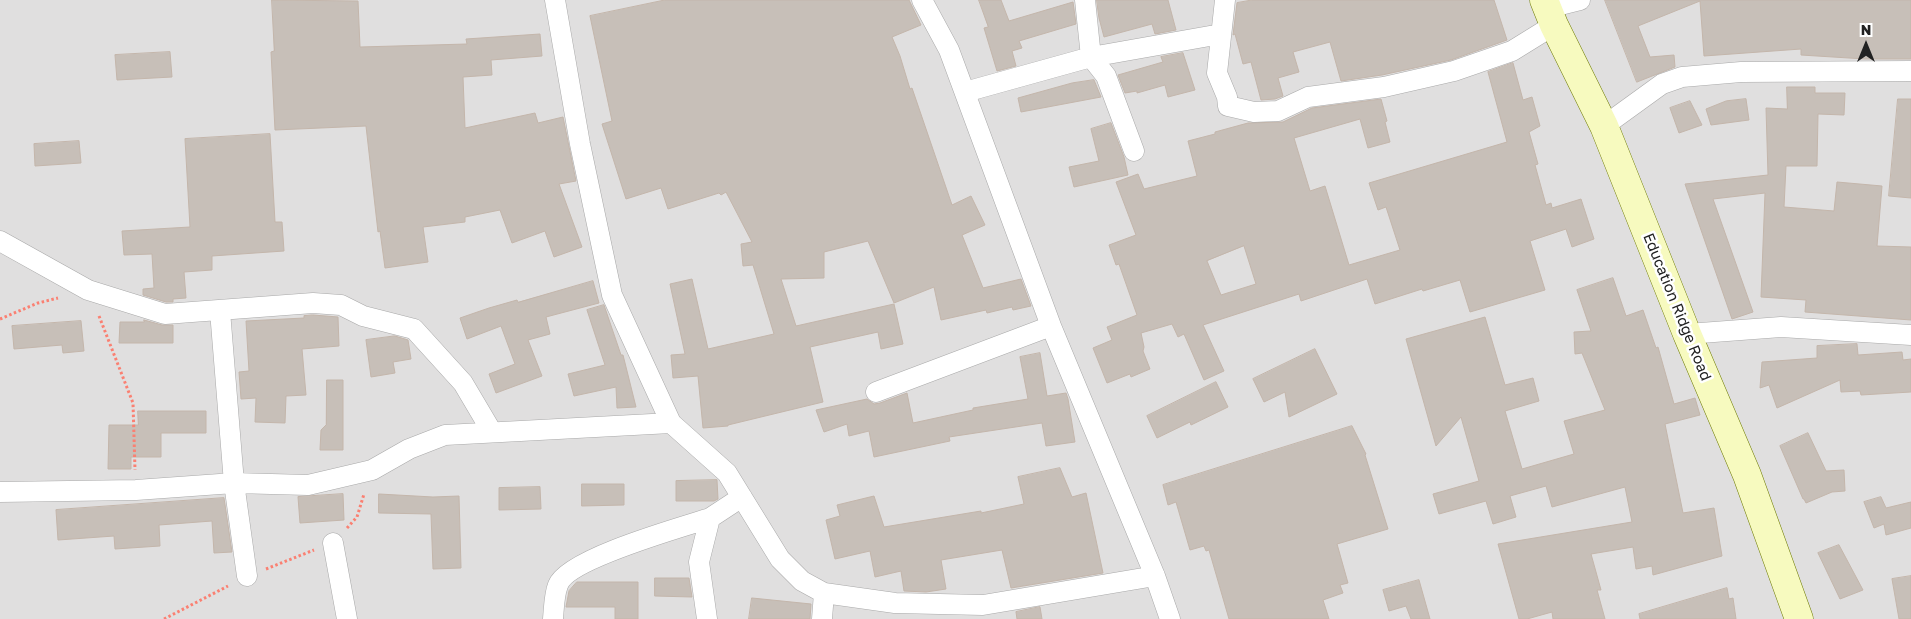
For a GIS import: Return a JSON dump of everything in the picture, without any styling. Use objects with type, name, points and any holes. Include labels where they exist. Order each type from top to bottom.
[{"type":"main road","name":"Education Ridge Road","points":[[1548,11],[1604,126],[1687,334],[1747,475],[1799,619]]},
{"type":"street","points":[[555,0],[580,144],[612,295],[671,423],[727,473],[780,560],[802,581],[824,592],[895,604],[983,605],[1155,576]]},
{"type":"street","points":[[922,0],[949,50],[1051,326],[1155,576],[1170,619]]},
{"type":"street","points":[[1085,0],[1091,57],[1106,76],[1134,151]]},
{"type":"street","points":[[1225,0],[1217,73],[1227,97],[1228,106],[1254,112],[1278,111],[1308,97],[1384,87],[1454,71],[1512,51],[1548,11],[1580,0]]},
{"type":"street","points":[[965,92],[1091,57],[1221,34]]},
{"type":"street","points":[[1604,126],[1662,84],[1682,77],[1741,72],[1911,71]]},
{"type":"street","points":[[0,241],[88,290],[165,314],[313,303],[341,305],[363,316],[414,329],[462,383],[492,432]]},
{"type":"street","points":[[220,311],[234,483],[247,576]]},
{"type":"street","points":[[876,392],[1051,326]]},
{"type":"street","points":[[1687,334],[1781,326],[1911,335]]},
{"type":"street","points":[[0,492],[136,490],[234,483],[308,485],[372,470],[409,449],[445,435],[671,423]]},
{"type":"street","points":[[553,619],[558,584],[572,570],[634,541],[710,518],[742,497]]},
{"type":"street","points":[[708,619],[699,562],[710,518]]},
{"type":"street","points":[[334,543],[347,619]]},
{"type":"street","points":[[822,619],[824,592]]},
{"type":"path","points":[[0,319],[38,302],[88,290],[133,403],[136,490]]},
{"type":"path","points":[[164,619],[247,576],[334,543],[357,517],[372,470]]},
{"type":"shaded area","points":[[0,0],[1911,0],[1911,619],[0,619]]},
{"type":"building","points":[[272,0],[358,1],[360,47],[467,44],[466,39],[540,34],[542,56],[491,60],[492,75],[463,77],[465,128],[535,113],[538,123],[563,117],[576,181],[559,184],[582,247],[554,257],[545,231],[512,243],[500,210],[465,217],[465,222],[423,227],[428,262],[385,268],[380,231],[378,232],[366,126],[275,130],[271,52],[274,51]]},
{"type":"building","points":[[665,0],[909,0],[921,25],[892,37],[910,89],[912,88],[952,205],[971,196],[985,225],[962,235],[983,288],[1021,279],[1031,306],[1013,310],[1012,307],[987,313],[986,310],[941,320],[934,287],[894,303],[868,241],[824,252],[824,278],[781,279],[796,326],[894,304],[903,344],[881,349],[878,332],[810,347],[823,402],[728,426],[703,428],[698,376],[673,378],[671,355],[685,354],[670,284],[692,279],[708,349],[774,334],[753,265],[743,266],[741,244],[752,242],[726,192],[668,209],[661,188],[626,199],[602,124],[612,121],[590,16]]},
{"type":"building","points":[[979,0],[1001,0],[1009,21],[1073,2],[1076,24],[1019,41],[1022,48],[1012,51],[1016,66],[997,71],[984,28],[988,27]]},
{"type":"building","points":[[1097,0],[1168,0],[1176,30],[1155,34],[1152,24],[1104,37]]},
{"type":"building","points":[[1252,0],[1494,0],[1507,40],[1451,60],[1382,75],[1341,81],[1330,42],[1293,52],[1299,72],[1278,78],[1283,96],[1275,99],[1261,100],[1251,62],[1243,64],[1235,34],[1233,35],[1237,3]]},
{"type":"building","points":[[1605,0],[1911,0],[1911,59],[1865,59],[1801,55],[1801,49],[1704,56],[1700,1],[1638,26],[1650,57],[1674,55],[1675,67],[1637,82]]},
{"type":"building","points":[[170,52],[172,77],[117,80],[115,55]]},
{"type":"building","points":[[1183,53],[1195,90],[1168,97],[1165,85],[1137,93],[1137,91],[1125,93],[1118,75],[1163,62],[1161,57]]},
{"type":"building","points":[[1513,63],[1523,100],[1532,97],[1540,126],[1529,132],[1538,164],[1535,165],[1546,205],[1551,203],[1552,208],[1581,199],[1594,239],[1572,247],[1566,229],[1530,241],[1545,290],[1470,312],[1460,280],[1423,291],[1422,289],[1375,304],[1367,279],[1301,301],[1299,294],[1203,325],[1224,371],[1204,380],[1184,334],[1178,337],[1172,324],[1141,333],[1143,351],[1150,369],[1131,377],[1130,374],[1107,383],[1093,348],[1112,340],[1107,327],[1137,315],[1119,264],[1116,265],[1109,245],[1136,235],[1116,182],[1138,174],[1144,189],[1197,176],[1188,141],[1248,123],[1283,122],[1312,108],[1381,99],[1390,142],[1368,148],[1360,119],[1294,138],[1310,191],[1325,186],[1349,265],[1400,250],[1386,207],[1378,210],[1369,183],[1507,142],[1488,72]],"holes":[[[1244,246],[1256,284],[1221,295],[1207,261]]]},
{"type":"building","points":[[1094,80],[1101,97],[1021,112],[1018,98],[1072,83]]},
{"type":"building","points":[[1787,87],[1815,87],[1815,93],[1845,93],[1844,115],[1818,114],[1817,166],[1786,166],[1784,207],[1834,211],[1837,182],[1882,186],[1877,246],[1911,247],[1911,320],[1805,312],[1806,300],[1761,297],[1765,193],[1713,199],[1753,312],[1732,319],[1685,184],[1768,175],[1766,108],[1787,109]]},
{"type":"building","points":[[1746,99],[1749,120],[1711,125],[1706,109],[1726,101]]},
{"type":"building","points":[[1898,99],[1911,99],[1911,198],[1889,196]]},
{"type":"building","points":[[1690,101],[1702,125],[1679,133],[1670,108]]},
{"type":"building","points":[[1111,123],[1124,157],[1128,175],[1074,187],[1069,167],[1099,161],[1091,129]]},
{"type":"building","points":[[270,134],[275,222],[282,222],[284,251],[212,256],[212,270],[184,272],[186,298],[173,299],[173,302],[166,302],[143,295],[143,289],[154,288],[152,254],[124,255],[122,231],[190,227],[185,139]]},
{"type":"building","points":[[79,141],[81,163],[35,166],[34,144]]},
{"type":"building","points":[[1613,278],[1626,316],[1643,310],[1656,348],[1658,347],[1674,404],[1695,398],[1700,415],[1665,424],[1683,513],[1714,508],[1722,556],[1653,575],[1652,566],[1636,569],[1633,547],[1591,554],[1601,590],[1597,590],[1605,619],[1553,619],[1552,612],[1527,619],[1519,619],[1498,544],[1632,522],[1625,487],[1552,507],[1546,486],[1510,496],[1516,517],[1493,524],[1486,501],[1439,514],[1433,494],[1479,481],[1461,417],[1436,446],[1406,339],[1485,317],[1505,385],[1533,378],[1539,401],[1505,411],[1522,469],[1574,454],[1564,421],[1605,410],[1582,353],[1575,354],[1574,332],[1591,331],[1577,290]]},
{"type":"building","points":[[593,281],[599,303],[546,317],[550,334],[528,340],[542,376],[496,393],[489,374],[515,364],[501,326],[467,339],[460,318],[517,300],[518,302]]},
{"type":"building","points":[[604,305],[621,355],[623,355],[636,407],[617,408],[616,387],[574,396],[568,374],[605,365],[587,310]]},
{"type":"building","points":[[304,316],[338,317],[339,346],[302,349],[306,395],[286,396],[285,423],[255,422],[256,398],[241,399],[239,372],[249,371],[246,321],[304,318]]},
{"type":"building","points":[[144,320],[162,325],[173,325],[173,343],[119,343],[120,322],[144,322]]},
{"type":"building","points":[[81,321],[84,351],[63,353],[62,345],[14,349],[12,326]]},
{"type":"building","points":[[395,336],[408,340],[411,359],[393,362],[395,373],[371,377],[366,340]]},
{"type":"building","points":[[1857,344],[1858,355],[1902,352],[1903,360],[1911,359],[1911,392],[1861,395],[1860,391],[1841,392],[1840,380],[1777,408],[1769,385],[1760,388],[1762,362],[1817,358],[1817,346]]},
{"type":"building","points":[[1315,349],[1337,394],[1289,417],[1285,392],[1264,402],[1253,379]]},
{"type":"building","points":[[1040,353],[1047,396],[1066,393],[1075,442],[1046,446],[1042,423],[949,437],[950,441],[874,457],[869,431],[849,436],[847,424],[824,432],[816,410],[867,399],[874,404],[880,403],[907,393],[913,423],[973,410],[973,408],[1028,399],[1020,357]]},
{"type":"building","points":[[327,380],[343,380],[343,450],[320,450],[321,430],[326,425]]},
{"type":"building","points":[[1216,382],[1228,407],[1191,425],[1190,422],[1157,438],[1147,416]]},
{"type":"building","points":[[138,411],[206,411],[206,433],[161,433],[161,457],[131,457],[131,469],[108,469],[109,425],[138,425]]},
{"type":"building","points":[[1352,426],[1366,454],[1388,529],[1337,544],[1348,583],[1340,585],[1343,593],[1323,600],[1329,619],[1229,619],[1209,550],[1206,551],[1204,546],[1190,550],[1176,502],[1168,505],[1163,485]]},
{"type":"building","points":[[1808,433],[1826,471],[1844,470],[1845,491],[1832,492],[1806,503],[1780,446]]},
{"type":"building","points":[[1060,468],[1072,497],[1086,493],[1103,573],[1011,588],[1002,550],[941,560],[946,589],[926,592],[904,591],[901,571],[875,577],[870,551],[835,559],[826,520],[840,516],[837,505],[874,496],[884,527],[981,511],[981,513],[1024,504],[1018,477]]},
{"type":"building","points":[[717,480],[718,499],[714,501],[676,501],[676,481]]},
{"type":"building","points":[[582,484],[624,484],[624,505],[582,506]]},
{"type":"building","points":[[540,487],[541,509],[499,510],[499,488]]},
{"type":"building","points":[[343,494],[344,520],[300,523],[298,497]]},
{"type":"building","points":[[379,494],[433,497],[459,496],[461,568],[433,569],[431,514],[379,513]]},
{"type":"building","points":[[1881,497],[1886,508],[1911,502],[1911,528],[1886,535],[1884,524],[1874,528],[1864,502]]},
{"type":"building","points":[[224,498],[232,552],[214,553],[212,521],[159,525],[160,546],[115,549],[114,536],[58,540],[56,510]]},
{"type":"building","points":[[1839,545],[1863,590],[1840,599],[1818,553]]},
{"type":"building","points":[[1911,576],[1911,619],[1899,619],[1892,579]]},
{"type":"building","points":[[655,578],[689,578],[692,597],[655,596]]},
{"type":"building","points":[[1419,580],[1430,619],[1411,619],[1406,606],[1389,611],[1383,590]]},
{"type":"building","points":[[577,582],[638,582],[638,619],[615,619],[615,607],[566,607],[569,591]]},
{"type":"building","points":[[1727,588],[1729,599],[1733,598],[1736,619],[1640,619],[1639,614]]},
{"type":"building","points":[[752,598],[811,604],[810,619],[749,619]]},
{"type":"building","points":[[1040,607],[1042,619],[1017,619],[1016,612]]}]
